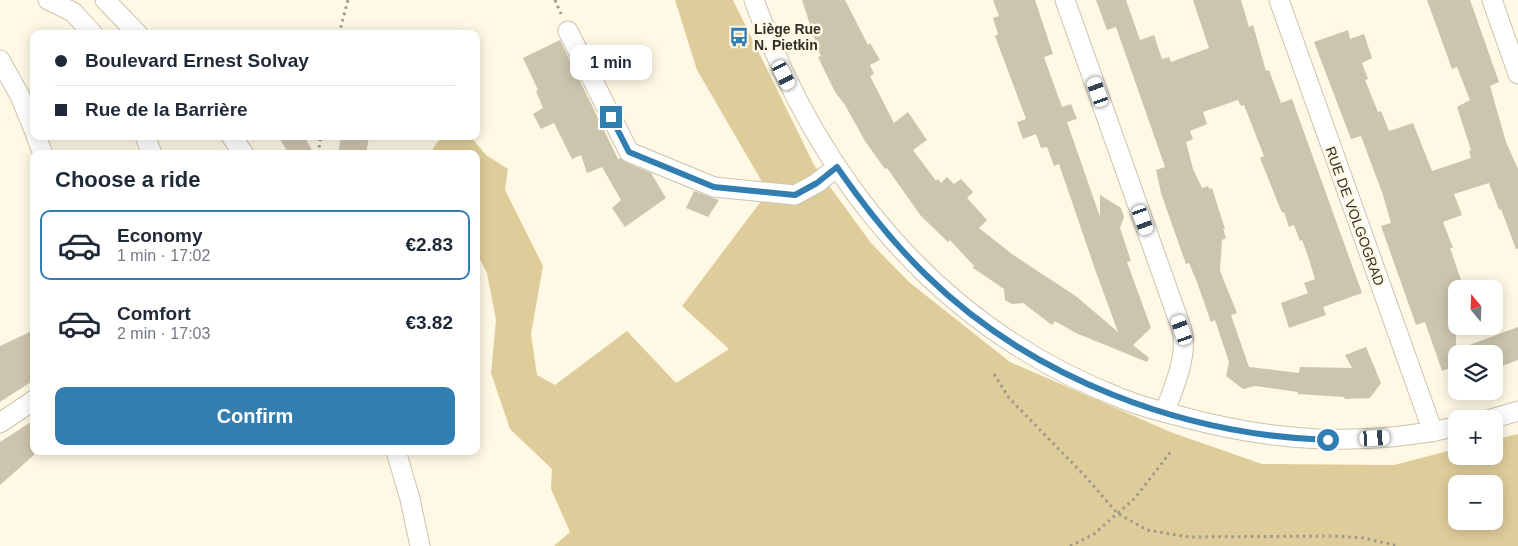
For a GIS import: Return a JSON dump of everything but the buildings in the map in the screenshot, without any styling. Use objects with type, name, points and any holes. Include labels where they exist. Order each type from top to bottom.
[{"type":"street","points":[[48,0],[73,12],[89,30]]},
{"type":"street","points":[[105,0],[134,30]]},
{"type":"street","points":[[754,0],[784,75],[811,126],[837,167],[878,222],[927,276],[993,330],[1068,375],[1124,400],[1227,429],[1311,439],[1372,438],[1448,429]]},
{"type":"street","points":[[1065,0],[1182,330],[1184,355],[1165,412]]},
{"type":"street","name":"RUE DE VOLGOGRAD","points":[[1279,0],[1433,432]]},
{"type":"street","points":[[1492,0],[1518,74]]},
{"type":"street","points":[[568,30],[629,152],[714,187],[795,195],[817,183],[837,167]]},
{"type":"street","points":[[0,60],[20,96],[30,120]]},
{"type":"street","points":[[0,423],[30,403]]},
{"type":"street","points":[[1503,415],[1518,411]]},
{"type":"street","points":[[397,455],[410,499],[420,546]]},
{"type":"path","points":[[340,30],[348,0]]},
{"type":"path","points":[[994,374],[1009,398],[1085,476],[1117,513],[1147,530],[1189,537],[1336,536],[1364,538],[1399,546]]},
{"type":"path","points":[[1070,546],[1094,534],[1135,498],[1172,450]]},
{"type":"shaded area","points":[[675,0],[733,0],[814,165],[871,243],[909,282],[1010,362],[1173,433],[1262,464],[1394,465],[1448,451],[1448,465],[1503,465],[1503,438],[1518,434],[1518,546],[554,546],[570,532],[551,489],[552,469],[510,429],[491,373],[496,320],[487,273],[480,260],[480,150],[433,150],[434,147],[441,140],[473,140],[486,155],[508,169],[505,190],[543,266],[531,334],[537,375],[555,385],[627,331],[676,383],[729,349],[682,306],[768,192],[697,70]]},
{"type":"place","name":"Liège Rue N. Pietkin","points":[[739,37]]},
{"type":"route","points":[[611,117],[629,152],[714,187],[795,195],[817,183],[837,167],[895,243],[927,276],[993,330],[1020,348],[1068,375],[1124,400],[1227,429],[1268,435],[1328,440]]}]
